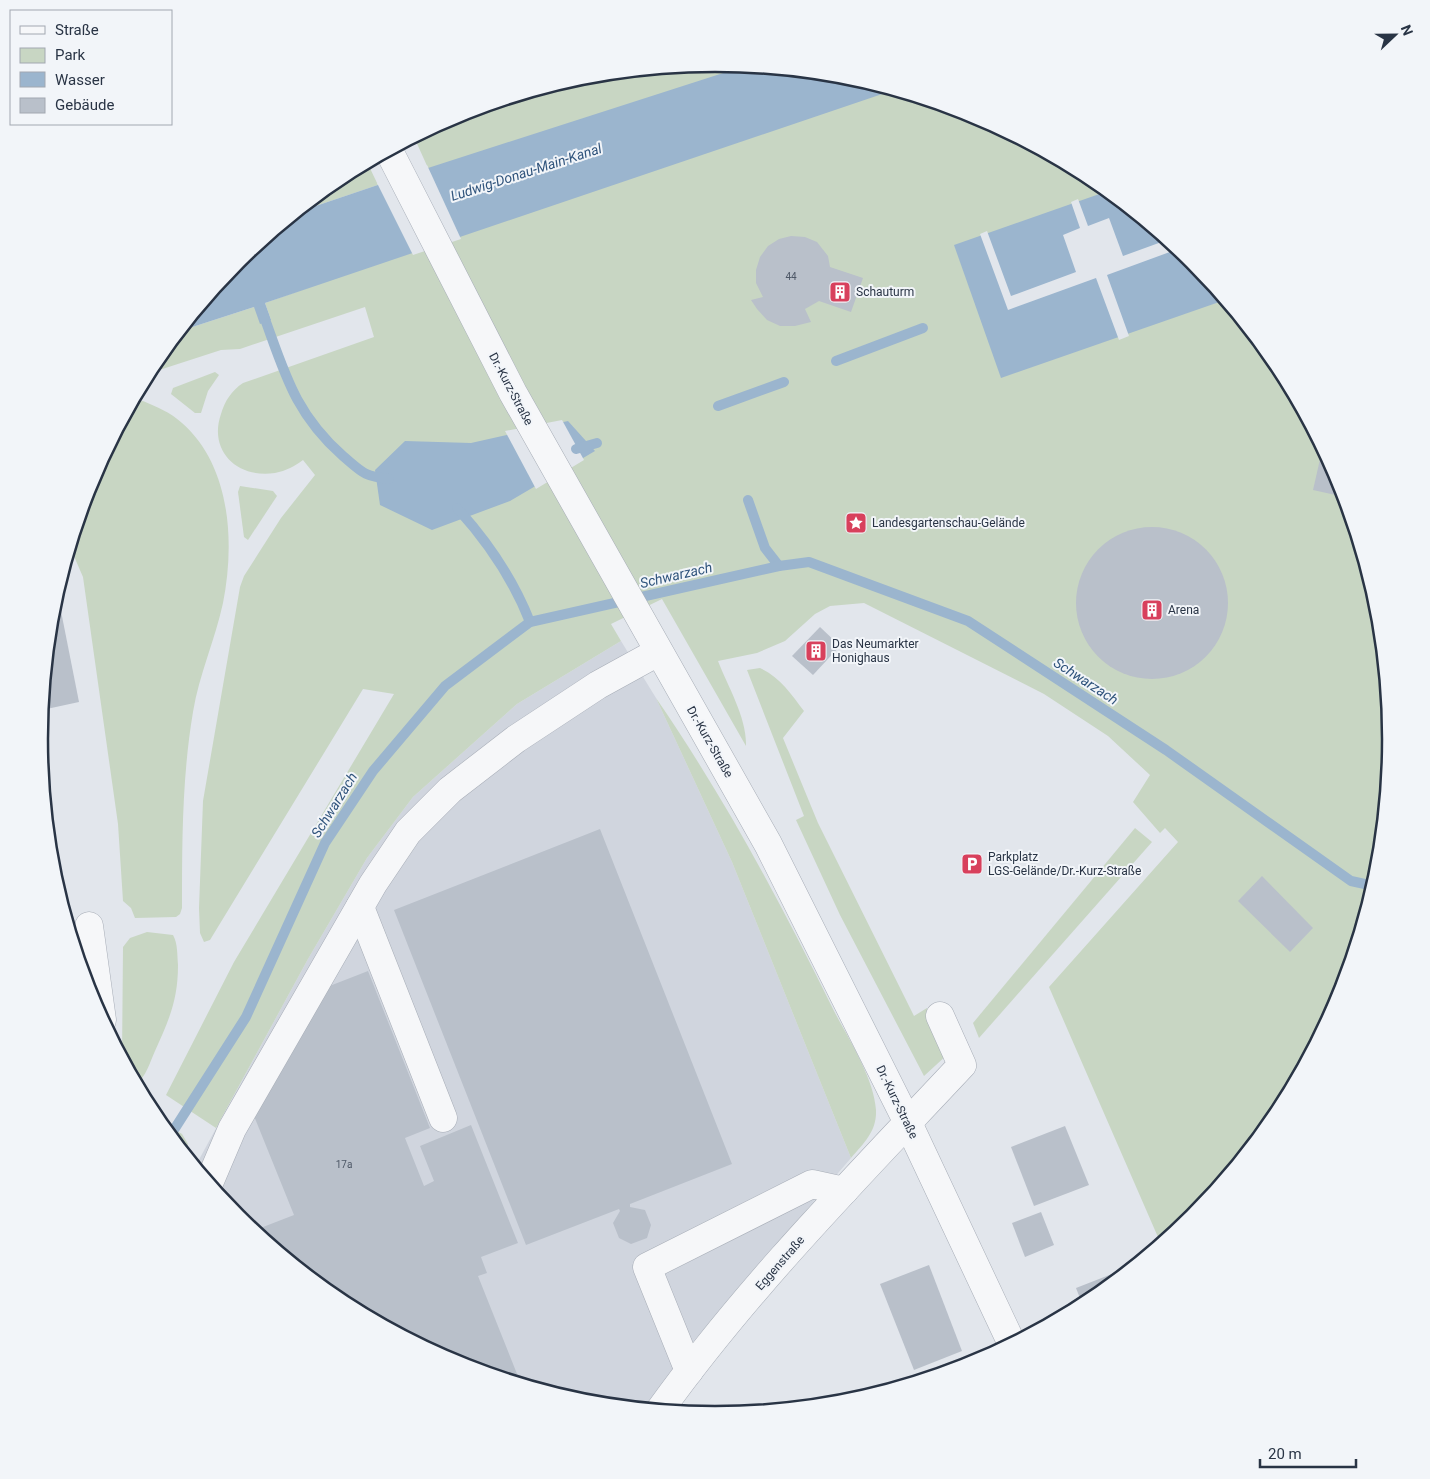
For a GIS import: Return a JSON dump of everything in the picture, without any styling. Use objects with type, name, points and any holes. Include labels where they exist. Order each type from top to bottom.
[{"type":"street","name":"Dr.-Kurz-Straße","points":[[391,156],[513,393],[635,612],[768,844],[908,1123],[1009,1338]]},
{"type":"street","points":[[211,1178],[232,1128],[360,907],[408,832],[450,790],[516,739],[598,685],[658,652]]},
{"type":"street","points":[[360,907],[443,1118]]},
{"type":"street","points":[[89,926],[99,997]]},
{"type":"street","name":"Eggenstraße","points":[[664,1405],[689,1371],[765,1279],[962,1065],[940,1016]]},
{"type":"street","points":[[689,1371],[647,1267],[812,1184],[844,1191]]},
{"type":"shaded area","points":[[621,641],[656,698],[732,862],[851,1158],[691,1344],[650,1404],[585,1394],[500,1372],[420,1338],[381,1318],[344,1295],[275,1241],[243,1211],[198,1162],[308,959],[367,858],[413,797],[517,704]]},
{"type":"green space","name":"Landesgartenschau-Gelände","points":[[671,73],[759,73],[845,85],[888,95],[930,107],[970,123],[1049,161],[1086,184],[1155,238],[1187,268],[1217,299],[1245,333],[1270,369],[1314,444],[1332,484],[1360,567],[1370,609],[1377,652],[1381,696],[1381,783],[1377,827],[1370,870],[1360,912],[1332,995],[1314,1035],[1270,1110],[1245,1146],[1217,1180],[1158,1238],[1049,987],[1178,842],[1165,828],[1160,833],[1133,802],[1150,775],[1108,736],[1044,694],[864,603],[830,606],[815,614],[785,641],[757,653],[718,661],[740,714],[746,746],[662,599],[611,624],[621,641],[517,704],[413,797],[367,858],[308,959],[216,1128],[166,1095],[234,962],[394,694],[363,689],[210,940],[204,942],[200,933],[199,908],[203,801],[240,587],[244,576],[281,518],[315,475],[303,460],[290,468],[275,473],[249,472],[238,467],[229,460],[219,440],[218,427],[221,414],[229,397],[243,383],[374,337],[365,307],[240,349],[221,350],[159,370],[189,328],[254,307],[271,320],[265,303],[355,271],[428,168],[417,143],[460,123],[500,107],[542,95],[628,78]]},
{"type":"green space","points":[[370,168],[378,185],[313,207]]},
{"type":"green space","points":[[215,372],[219,375],[208,391],[201,413],[195,413],[171,394],[173,388]]},
{"type":"green space","points":[[140,401],[158,408],[177,419],[198,441],[211,461],[220,483],[228,531],[229,556],[223,603],[199,685],[189,736],[183,810],[182,908],[180,914],[176,917],[135,918],[131,908],[123,901],[118,824],[83,577],[74,555],[98,484],[116,444]]},
{"type":"green space","points":[[240,486],[273,491],[277,496],[248,540],[244,537],[238,492]]},
{"type":"green space","points":[[760,668],[779,681],[804,711],[783,738],[818,823],[914,1016],[927,1008],[948,1054],[924,1076],[840,915],[796,820],[804,816],[747,670]]},
{"type":"green space","points":[[656,698],[705,773],[750,850],[793,929],[871,1085],[876,1117],[869,1136],[851,1158],[732,862]]},
{"type":"green space","points":[[1135,828],[1152,842],[979,1038],[973,1023]]},
{"type":"green space","points":[[147,932],[173,935],[177,950],[178,977],[174,999],[168,1019],[147,1069],[141,1079],[122,1046],[123,947],[130,938]]},
{"type":"green space","points":[[173,1129],[182,1134],[188,1144],[186,1148]]},
{"type":"water","name":"Ludwig-Donau-Main-Kanal","points":[[726,72],[759,73],[802,78],[883,94],[265,303],[271,320],[260,324],[254,307],[189,328],[213,299],[243,268],[275,238],[313,207]]},
{"type":"water","points":[[1099,194],[1155,238],[1219,302],[1001,378],[954,245]]},
{"type":"water","points":[[568,421],[595,451],[510,501],[432,530],[380,505],[375,470],[405,441],[471,443]]},
{"type":"pier","points":[[427,165],[461,239],[413,255],[377,183]]},
{"type":"pier","points":[[1078,199],[1088,226],[1109,218],[1123,256],[1160,243],[1170,252],[1107,275],[1129,336],[1119,340],[1096,278],[1008,310],[980,234],[987,231],[1011,296],[1076,272],[1063,235],[1080,228],[1071,202]]},
{"type":"pier","points":[[562,420],[584,460],[536,489],[505,431]]},
{"type":"building","points":[[791,236],[805,237],[817,242],[828,256],[830,267],[863,278],[851,312],[819,301],[805,309],[811,322],[795,326],[780,326],[767,320],[757,309],[751,300],[763,297],[756,283],[756,270],[760,257],[768,246],[779,239]]},
{"type":"building","points":[[1320,458],[1336,495],[1313,490]]},
{"type":"building","name":"Arena","points":[[1152,527],[1181,533],[1206,549],[1222,574],[1228,603],[1222,632],[1206,657],[1181,673],[1152,679],[1123,673],[1098,657],[1082,632],[1076,603],[1082,574],[1098,549],[1123,533]]},
{"type":"building","points":[[60,608],[79,702],[49,709],[53,652]]},
{"type":"building","name":"Das Neumarkter Honighaus","points":[[820,627],[840,646],[813,675],[792,656]]},
{"type":"building","points":[[600,829],[732,1164],[630,1204],[630,1207],[645,1210],[651,1225],[647,1238],[631,1244],[619,1238],[613,1223],[620,1211],[619,1209],[526,1245],[394,910]]},
{"type":"building","points":[[1262,876],[1313,928],[1290,952],[1238,901]]},
{"type":"building","points":[[368,971],[430,1128],[405,1138],[424,1186],[434,1181],[420,1146],[471,1125],[518,1243],[481,1257],[487,1273],[478,1276],[518,1377],[460,1356],[381,1318],[344,1295],[309,1269],[261,1228],[294,1215],[254,1116],[327,987]]},
{"type":"building","points":[[1065,1126],[1089,1185],[1034,1206],[1011,1147]]},
{"type":"building","points":[[1041,1212],[1054,1245],[1025,1257],[1012,1223]]},
{"type":"building","points":[[929,1265],[962,1351],[914,1370],[880,1284]]},
{"type":"building","points":[[1117,1272],[1080,1299],[1076,1288]]},
{"type":"waterway","points":[[262,311],[292,389],[312,423],[326,440],[359,470],[368,475],[389,479]]},
{"type":"waterway","points":[[836,361],[923,328]]},
{"type":"waterway","points":[[718,406],[784,382]]},
{"type":"waterway","points":[[576,449],[597,443]]},
{"type":"waterway","points":[[748,500],[765,548],[779,566]]},
{"type":"waterway","points":[[457,508],[499,562],[524,607],[530,622]]},
{"type":"waterway","name":"Schwarzach","points":[[174,1130],[246,1017],[325,843],[373,771],[445,686],[530,622],[779,566],[809,562],[968,621],[1166,750],[1351,881],[1367,884]]},
{"type":"place","name":"Schauturm","points":[[840,292]]},
{"type":"place","name":"Landesgartenschau-Gelände","points":[[856,523]]},
{"type":"place","name":"Arena","points":[[1152,610]]},
{"type":"place","name":"Das Neumarkter Honighaus","points":[[816,651]]},
{"type":"place","name":"Parkplatz LGS-Gelände/Dr.-Kurz-Straße","points":[[972,864]]}]
